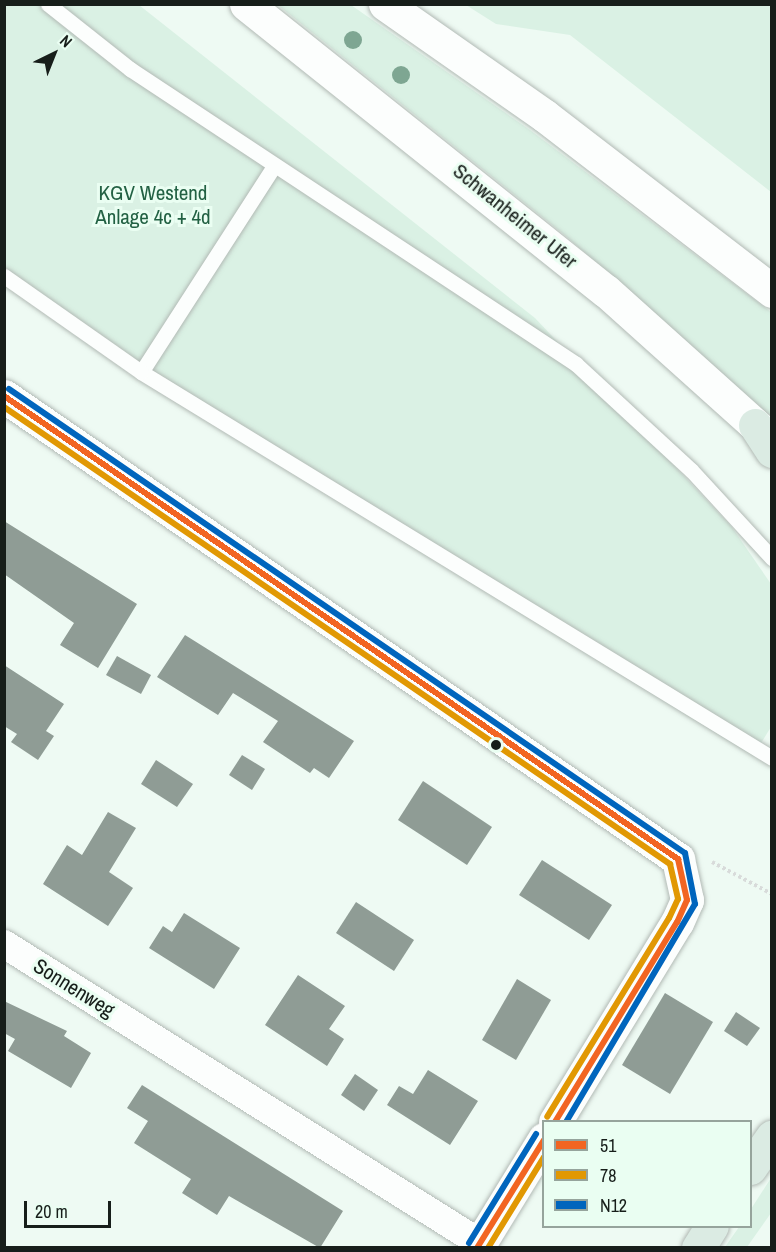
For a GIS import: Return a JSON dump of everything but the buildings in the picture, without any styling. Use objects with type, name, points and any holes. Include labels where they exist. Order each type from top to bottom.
[{"type":"highway","points":[[752,1165],[771,1137]]},
{"type":"highway","points":[[698,1248],[711,1228]]},
{"type":"street","name":"Schwanheimer Ufer","points":[[246,4],[545,240],[766,439]]},
{"type":"street","points":[[386,4],[545,116],[771,291]]},
{"type":"street","points":[[4,396],[678,859],[687,900],[677,922],[556,1120]]},
{"type":"street","name":"Sonnenweg","points":[[4,944],[478,1245]]},
{"type":"street","points":[[478,1245],[542,1141]]},
{"type":"lane","points":[[48,4],[130,69],[576,364],[691,471],[771,558]]},
{"type":"lane","points":[[141,372],[274,166]]},
{"type":"lane","points":[[4,276],[141,372],[771,758]]},
{"type":"path","points":[[678,859],[711,862],[771,895]]},
{"type":"green space","name":"KGV Westend Anlage 4c + 4d","points":[[5,5],[139,5],[535,318],[731,526],[771,584],[771,727],[753,756],[179,404],[5,281]]},
{"type":"green space","points":[[278,5],[351,5],[530,130],[771,312],[771,420],[566,236]]},
{"type":"green space","points":[[466,5],[771,5],[771,192],[570,35],[496,24]]},
{"type":"green space","points":[[771,1178],[771,1213],[747,1247],[725,1247],[738,1228],[752,1228],[752,1207]]},
{"type":"transit line","name":"N12","points":[[9,389],[685,853],[695,904],[567,1120]]},
{"type":"transit line","name":"51","points":[[4,396],[678,859],[687,900],[677,922],[556,1120]]},
{"type":"transit line","name":"78","points":[[4,407],[670,864],[678,899],[669,918],[547,1117]]},
{"type":"transit line","name":"N12","points":[[469,1243],[536,1134]]},
{"type":"transit line","name":"51","points":[[477,1248],[542,1143]]},
{"type":"transit line","name":"78","points":[[488,1248],[542,1160]]}]
